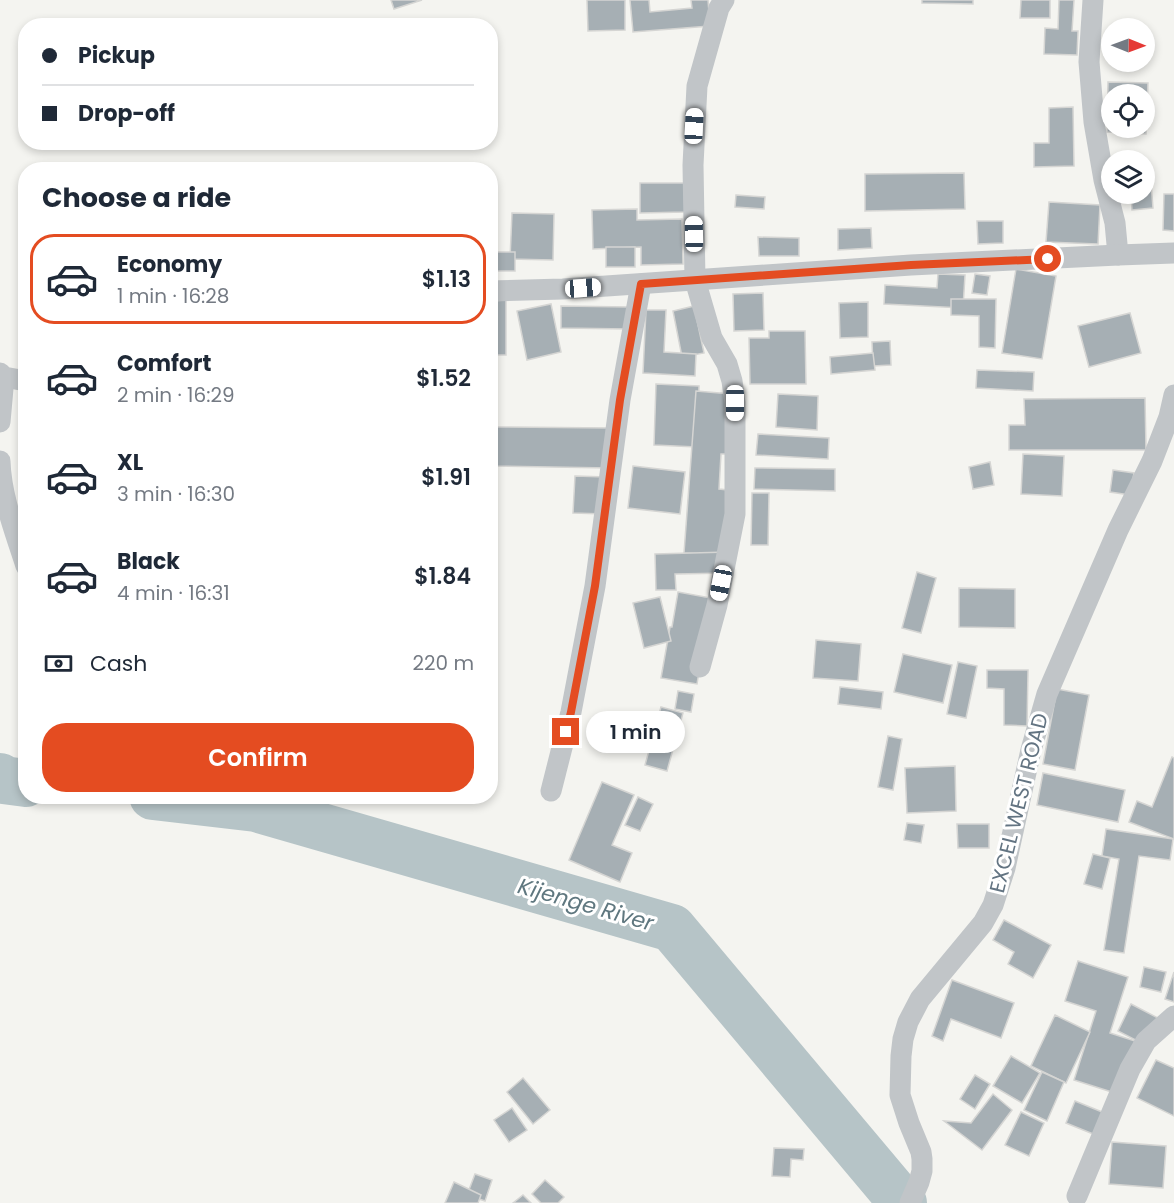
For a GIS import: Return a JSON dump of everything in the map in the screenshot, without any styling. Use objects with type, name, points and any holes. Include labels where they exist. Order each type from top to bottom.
[{"type":"street","points":[[700,667],[717,605],[735,514],[735,403],[728,364],[712,338],[695,280],[693,165],[696,86],[719,8],[724,0]]},
{"type":"street","points":[[1093,0],[1089,62],[1094,122],[1104,180],[1115,223],[1118,255]]},
{"type":"street","points":[[498,291],[563,289],[911,265],[1174,253]]},
{"type":"street","points":[[551,791],[571,712],[595,586],[620,400],[641,284]]},
{"type":"street","points":[[0,422],[2,375],[18,379]]},
{"type":"street","name":"EXCEL WEST ROAD","points":[[913,1198],[922,1171],[921,1152],[900,1095],[901,1056],[908,1022],[920,999],[983,923],[993,905],[1005,868],[1031,750],[1047,694],[1118,530],[1152,461],[1169,417],[1174,395]]},
{"type":"street","points":[[0,461],[8,510],[18,541]]},
{"type":"street","points":[[1077,1196],[1139,1052],[1146,1041],[1174,1016]]},
{"type":"building","points":[[391,0],[422,0],[394,9]]},
{"type":"building","points":[[587,0],[625,0],[625,30],[588,31]]},
{"type":"building","points":[[630,0],[649,0],[650,12],[692,8],[691,0],[708,0],[710,26],[633,32]]},
{"type":"building","points":[[922,0],[973,0],[973,4],[922,3]]},
{"type":"building","points":[[1021,0],[1050,0],[1050,18],[1020,18]]},
{"type":"building","points":[[1059,0],[1074,0],[1072,31],[1078,31],[1077,55],[1044,54],[1045,28],[1058,29]]},
{"type":"building","points":[[1108,82],[1148,84],[1108,84]]},
{"type":"building","points":[[1073,107],[1074,166],[1034,167],[1034,143],[1049,143],[1049,108]]},
{"type":"building","points":[[964,173],[965,209],[865,211],[865,174]]},
{"type":"building","points":[[640,183],[684,183],[685,212],[640,213]]},
{"type":"building","points":[[1164,194],[1174,194],[1174,231],[1163,230]]},
{"type":"building","points":[[736,195],[765,197],[764,209],[735,207]]},
{"type":"building","points":[[1049,202],[1100,205],[1098,244],[1046,242]]},
{"type":"building","points":[[1132,204],[1153,204],[1153,208],[1132,210]]},
{"type":"building","points":[[637,209],[637,220],[682,219],[683,264],[641,265],[641,247],[593,249],[592,210]]},
{"type":"building","points":[[512,213],[554,214],[553,260],[510,259]]},
{"type":"building","points":[[977,221],[1003,221],[1003,243],[978,244]]},
{"type":"building","points":[[871,228],[872,248],[838,250],[838,229]]},
{"type":"building","points":[[758,237],[799,238],[799,256],[759,256]]},
{"type":"building","points":[[606,247],[635,247],[635,267],[606,267]]},
{"type":"building","points":[[498,252],[515,252],[515,271],[498,271]]},
{"type":"building","points":[[1016,269],[1056,276],[1042,359],[1002,353]]},
{"type":"building","points":[[938,274],[965,275],[963,308],[884,304],[885,285],[937,288]]},
{"type":"building","points":[[975,274],[990,276],[987,295],[972,293]]},
{"type":"building","points":[[763,293],[764,330],[734,331],[733,294]]},
{"type":"building","points":[[951,299],[996,299],[995,348],[979,347],[979,316],[951,315]]},
{"type":"building","points":[[498,300],[506,300],[506,355],[498,355]]},
{"type":"building","points":[[868,302],[868,337],[840,338],[839,303]]},
{"type":"building","points":[[551,304],[561,352],[527,360],[517,311]]},
{"type":"building","points":[[561,306],[629,307],[629,329],[561,328]]},
{"type":"building","points":[[694,306],[704,353],[682,357],[673,311]]},
{"type":"building","points":[[646,310],[666,310],[664,352],[696,354],[695,376],[643,373]]},
{"type":"building","points":[[1130,313],[1141,353],[1089,367],[1078,326]]},
{"type":"building","points":[[769,331],[805,331],[806,384],[750,384],[749,338],[769,338]]},
{"type":"building","points":[[890,341],[891,365],[873,366],[872,342]]},
{"type":"building","points":[[873,353],[875,370],[831,374],[830,357]]},
{"type":"building","points":[[977,370],[1034,372],[1033,391],[976,388]]},
{"type":"building","points":[[656,384],[699,386],[697,447],[654,445]]},
{"type":"building","points":[[696,391],[731,394],[727,454],[721,454],[719,489],[728,490],[724,555],[684,553]]},
{"type":"building","points":[[778,394],[818,396],[817,430],[776,427]]},
{"type":"building","points":[[1145,398],[1146,450],[1009,450],[1009,425],[1025,425],[1024,399]]},
{"type":"building","points":[[498,427],[610,428],[610,468],[498,466]]},
{"type":"building","points":[[758,434],[829,438],[828,459],[756,455]]},
{"type":"building","points":[[1023,454],[1064,456],[1062,496],[1021,494]]},
{"type":"building","points":[[990,462],[994,485],[973,489],[969,467]]},
{"type":"building","points":[[633,466],[685,472],[680,514],[628,508]]},
{"type":"building","points":[[755,468],[835,469],[835,491],[754,489]]},
{"type":"building","points":[[1113,470],[1134,473],[1130,495],[1110,492]]},
{"type":"building","points":[[575,476],[606,477],[605,514],[573,513]]},
{"type":"building","points":[[752,493],[769,493],[768,545],[751,545]]},
{"type":"building","points":[[728,552],[729,573],[675,574],[676,590],[656,590],[655,554]]},
{"type":"building","points":[[917,572],[936,578],[921,633],[902,628]]},
{"type":"building","points":[[959,588],[1015,589],[1015,628],[959,627]]},
{"type":"building","points":[[678,592],[711,598],[697,684],[661,678]]},
{"type":"building","points":[[660,597],[671,641],[644,648],[633,603]]},
{"type":"building","points":[[816,640],[861,644],[858,681],[813,678]]},
{"type":"building","points":[[903,654],[952,665],[943,703],[894,692]]},
{"type":"building","points":[[958,662],[977,666],[966,718],[947,714]]},
{"type":"building","points":[[987,670],[1028,670],[1027,726],[1004,725],[1004,689],[987,688]]},
{"type":"building","points":[[840,687],[883,692],[881,709],[838,704]]},
{"type":"building","points":[[1057,689],[1089,695],[1075,770],[1043,764]]},
{"type":"building","points":[[678,691],[694,694],[691,712],[675,709]]},
{"type":"building","points":[[661,707],[683,713],[667,771],[645,765]]},
{"type":"building","points":[[888,736],[902,739],[893,790],[878,787]]},
{"type":"building","points":[[1172,757],[1174,758],[1174,839],[1129,822],[1137,801],[1152,807]]},
{"type":"building","points":[[955,766],[956,811],[907,813],[905,768]]},
{"type":"building","points":[[1043,773],[1125,790],[1118,822],[1037,805]]},
{"type":"building","points":[[602,782],[634,795],[612,845],[632,853],[620,882],[569,860]]},
{"type":"building","points":[[638,797],[653,804],[640,831],[625,825]]},
{"type":"building","points":[[907,823],[924,825],[921,843],[904,840]]},
{"type":"building","points":[[957,824],[989,824],[989,848],[958,848]]},
{"type":"building","points":[[1106,829],[1173,839],[1170,860],[1139,856],[1124,953],[1104,950],[1119,859],[1102,856]]},
{"type":"building","points":[[1093,854],[1110,858],[1102,889],[1084,884]]},
{"type":"building","points":[[1004,920],[1051,945],[1033,978],[1008,964],[1014,952],[993,940]]},
{"type":"building","points":[[1078,961],[1128,977],[1110,1033],[1135,1041],[1118,1094],[1074,1080],[1096,1011],[1065,1001]]},
{"type":"building","points":[[1144,967],[1166,972],[1161,992],[1140,987]]},
{"type":"building","points":[[1174,972],[1174,1002],[1165,999]]},
{"type":"building","points":[[952,980],[1014,1003],[1001,1038],[951,1019],[943,1041],[932,1036]]},
{"type":"building","points":[[1131,1004],[1158,1018],[1145,1045],[1118,1031]]},
{"type":"building","points":[[1055,1015],[1090,1032],[1066,1083],[1031,1066]]},
{"type":"building","points":[[1011,1056],[1040,1073],[1022,1103],[993,1086]]},
{"type":"building","points":[[1156,1060],[1174,1068],[1174,1116],[1137,1098]]},
{"type":"building","points":[[1042,1072],[1064,1082],[1047,1121],[1024,1110]]},
{"type":"building","points":[[975,1075],[990,1084],[975,1109],[960,1099]]},
{"type":"building","points":[[523,1078],[550,1110],[533,1124],[507,1092]]},
{"type":"building","points":[[993,1094],[1012,1110],[982,1150],[944,1121],[971,1123]]},
{"type":"building","points":[[1075,1101],[1112,1116],[1103,1138],[1066,1123]]},
{"type":"building","points":[[512,1108],[527,1130],[509,1142],[494,1120]]},
{"type":"building","points":[[1021,1112],[1044,1123],[1029,1156],[1005,1145]]},
{"type":"building","points":[[1112,1142],[1166,1146],[1163,1188],[1109,1184]]},
{"type":"building","points":[[774,1148],[804,1149],[803,1160],[791,1159],[790,1177],[772,1176]]},
{"type":"building","points":[[475,1174],[492,1180],[485,1201],[467,1195]]},
{"type":"building","points":[[545,1180],[564,1197],[558,1203],[541,1203],[532,1194]]},
{"type":"building","points":[[454,1182],[481,1195],[478,1203],[445,1203]]},
{"type":"building","points":[[523,1195],[531,1203],[513,1203]]},
{"type":"waterway","name":"Kijenge River","points":[[0,777],[3,780],[18,782]]},
{"type":"waterway","name":"Kijenge River","points":[[222,804],[256,808],[672,928],[903,1203]]},
{"type":"route","points":[[566,732],[595,586],[620,400],[641,284],[911,265],[1048,259]]}]
